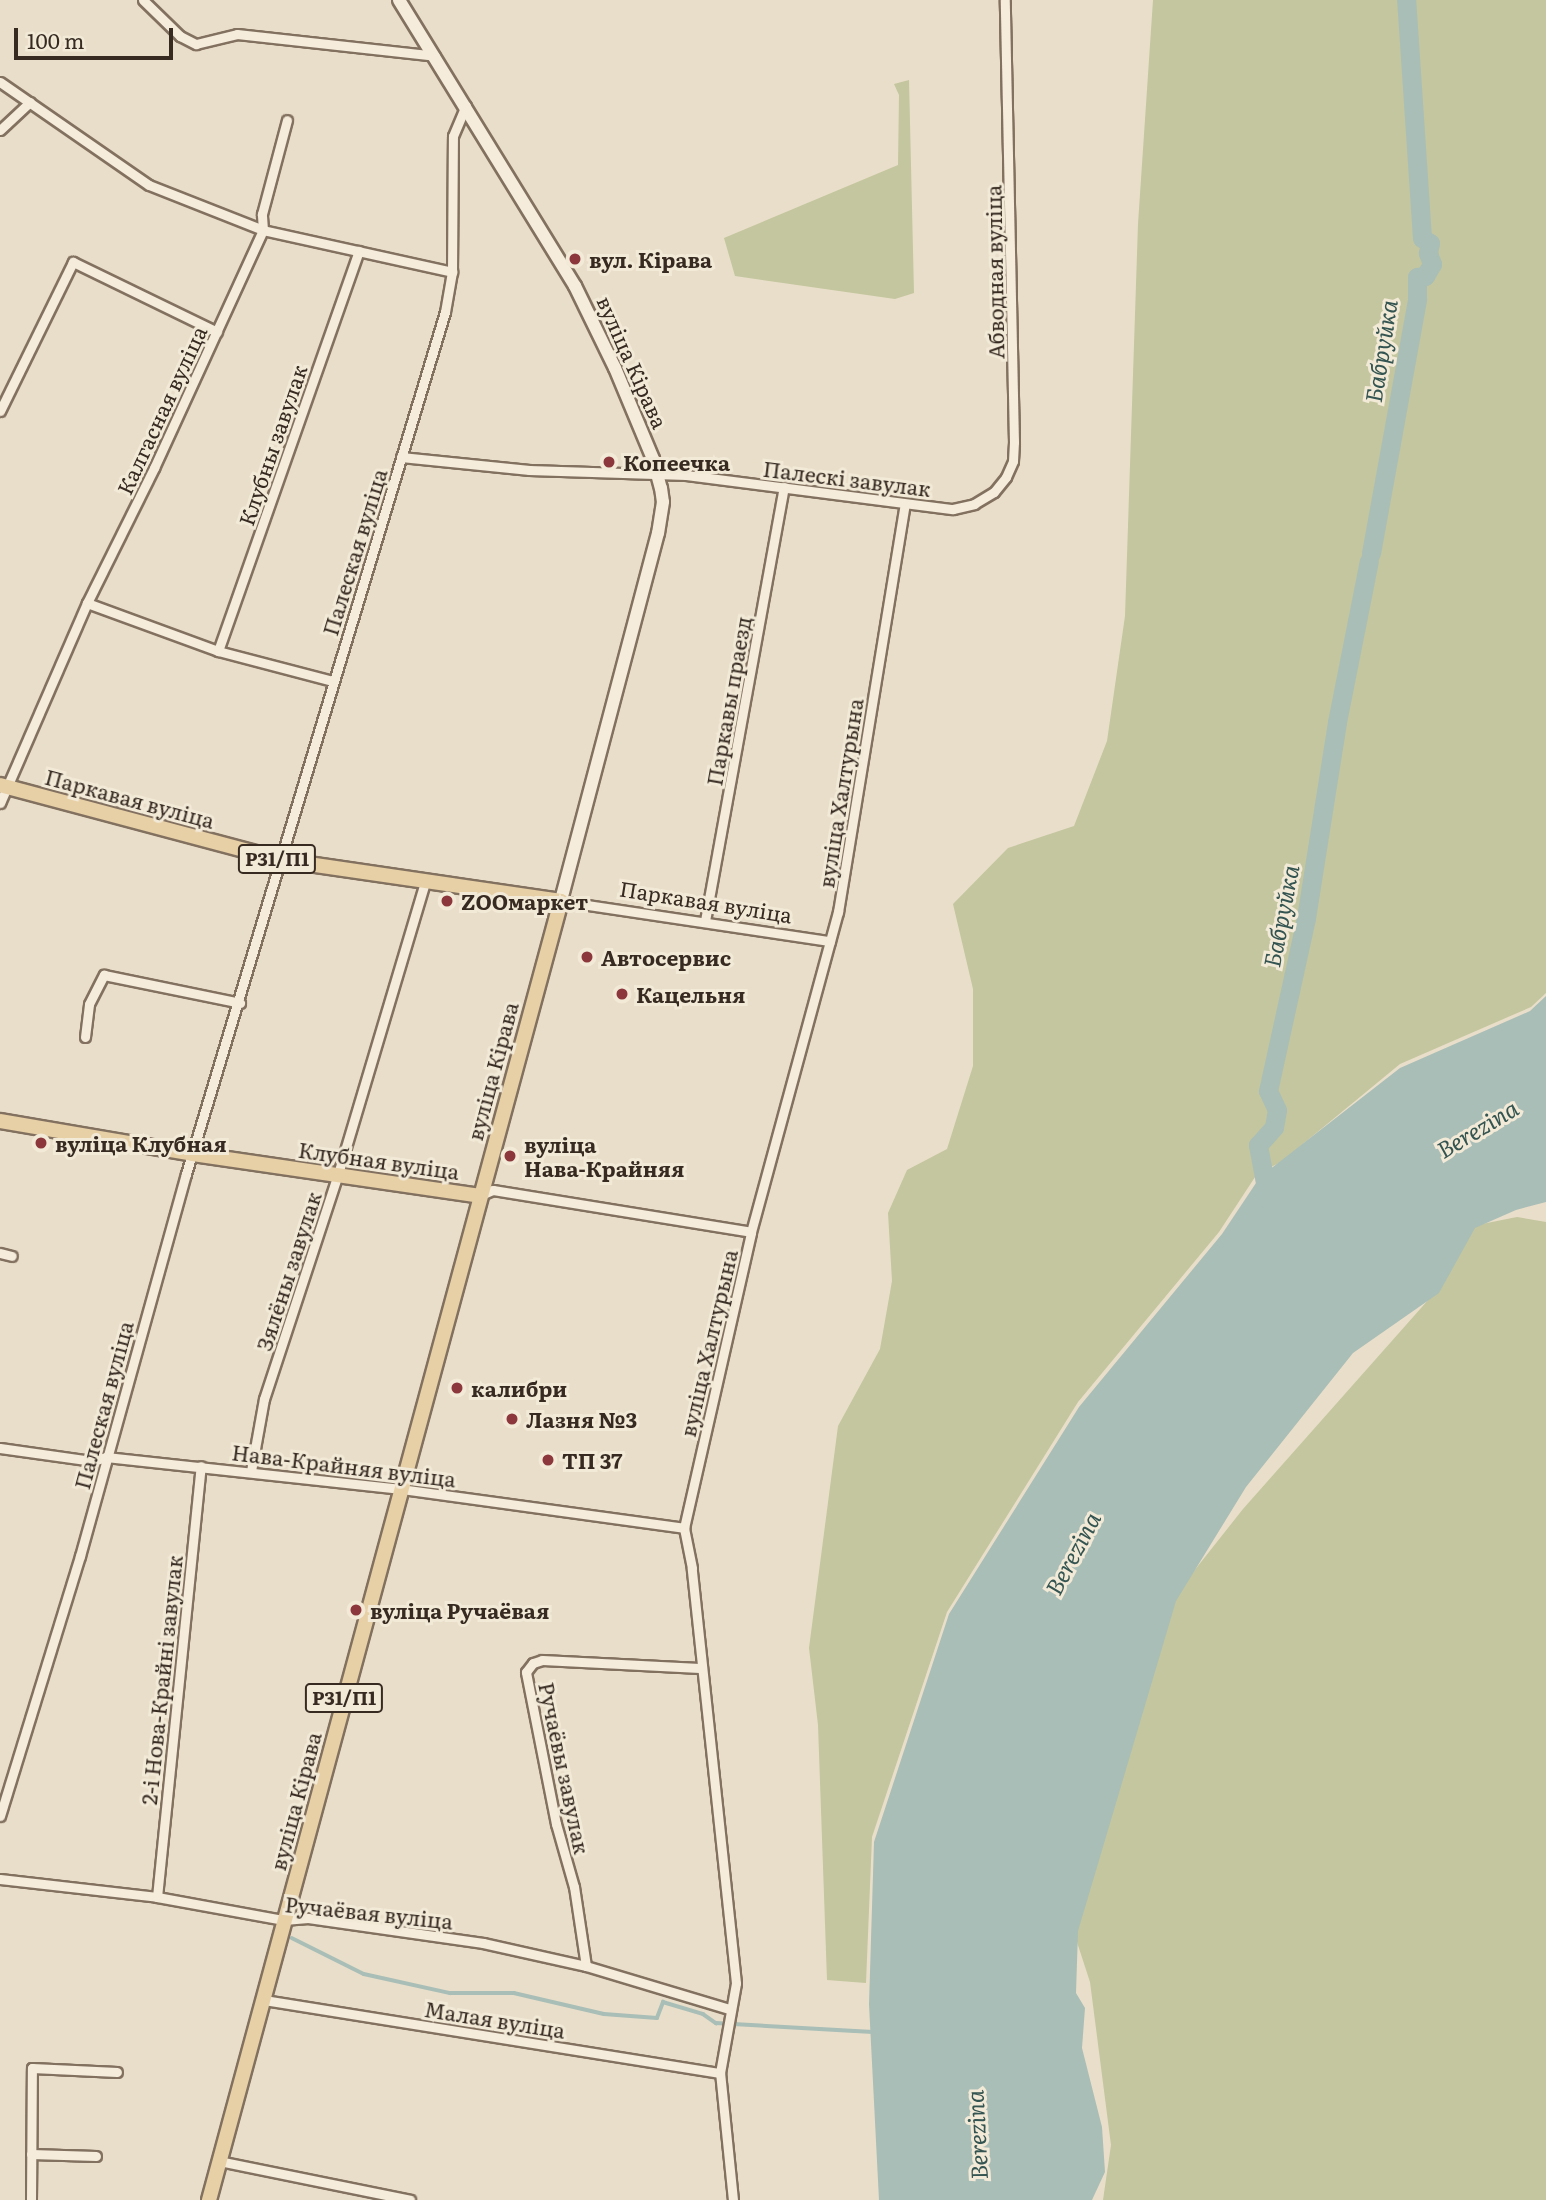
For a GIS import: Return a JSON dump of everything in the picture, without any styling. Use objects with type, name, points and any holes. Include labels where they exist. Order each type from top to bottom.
[{"type":"main road","name":"вуліца Кірава","points":[[209,2200],[561,901],[659,533],[663,502],[659,475],[615,368],[581,296],[399,0]]},
{"type":"main road","name":"Паркавая вуліца","points":[[2,785],[281,860],[561,901]]},
{"type":"main road","name":"Клубная вуліца","points":[[0,1121],[193,1154],[480,1196]]},
{"type":"street","points":[[143,0],[180,36],[196,44],[237,34],[435,56]]},
{"type":"street","name":"Абводная вуліца","points":[[953,509],[974,504],[994,492],[1006,477],[1013,461],[1005,0]]},
{"type":"street","points":[[0,82],[149,185],[263,230],[452,272]]},
{"type":"street","points":[[0,130],[30,102]]},
{"type":"street","name":"Палеская вуліца","points":[[0,1816],[80,1556],[193,1154],[240,1003],[332,681],[445,312],[452,272],[453,136],[466,106]]},
{"type":"street","name":"Калгасная вуліца","points":[[0,803],[2,785],[263,230],[262,214],[287,120]]},
{"type":"street","name":"Клубны завулак","points":[[218,652],[359,251]]},
{"type":"street","points":[[0,411],[73,262],[217,332]]},
{"type":"street","name":"Палескі завулак","points":[[401,457],[529,470],[686,475],[953,509]]},
{"type":"street","name":"Паркавы праезд","points":[[705,921],[785,487]]},
{"type":"street","name":"вуліца Халтурына","points":[[733,2200],[720,2073],[728,2013],[736,1983],[719,1806],[700,1668],[692,1567],[684,1528],[751,1232],[838,912],[905,504]]},
{"type":"street","points":[[87,603],[218,652],[332,681]]},
{"type":"street","name":"Зялёны завулак","points":[[251,1472],[264,1399],[338,1174],[425,883]]},
{"type":"street","name":"Паркавая вуліца","points":[[561,901],[830,941]]},
{"type":"street","points":[[85,1037],[89,1004],[104,975],[240,1003]]},
{"type":"street","name":"Клубная вуліца","points":[[480,1196],[493,1190],[751,1232]]},
{"type":"street","points":[[0,1253],[12,1256]]},
{"type":"street","name":"Нава-Крайняя вуліца","points":[[0,1448],[93,1461],[106,1457],[401,1489],[684,1528]]},
{"type":"street","name":"2-і Нова-Крайні завулак","points":[[157,1897],[201,1466]]},
{"type":"street","name":"Ручаёвы завулак","points":[[586,1966],[574,1887],[556,1824],[526,1672],[533,1663],[542,1660],[700,1668]]},
{"type":"street","name":"Ручаёвая вуліца","points":[[0,1879],[157,1897],[284,1920],[308,1918],[482,1942],[586,1966],[728,2013]]},
{"type":"street","name":"Малая вуліца","points":[[264,2000],[720,2073]]},
{"type":"street","points":[[31,2200],[32,2068],[117,2072]]},
{"type":"street","points":[[31,2154],[96,2156]]},
{"type":"street","points":[[219,2161],[410,2200]]},
{"type":"green space","points":[[1153,0],[1546,0],[1546,993],[1531,1007],[1400,1064],[1281,1162],[1257,1174],[1219,1232],[1078,1402],[947,1612],[872,1837],[866,1983],[827,1980],[818,1725],[809,1648],[838,1426],[880,1349],[892,1281],[888,1213],[907,1170],[947,1149],[973,1066],[973,989],[953,904],[1008,848],[1074,826],[1107,741],[1125,616],[1138,224]]},
{"type":"green space","points":[[909,80],[914,293],[895,299],[735,276],[724,238],[898,165],[899,95],[894,84]]},
{"type":"green space","points":[[1517,1217],[1546,1222],[1546,2200],[1103,2200],[1111,2145],[1090,1982],[1074,1933],[1171,1600],[1243,1509],[1437,1290],[1472,1226]]},
{"type":"water","name":"Berezina","points":[[1546,996],[1546,1202],[1516,1210],[1475,1228],[1439,1293],[1353,1353],[1246,1487],[1176,1601],[1078,1931],[1076,1993],[1085,2008],[1082,2048],[1102,2127],[1105,2172],[1092,2200],[879,2200],[869,2004],[874,1842],[949,1614],[1079,1407],[1222,1234],[1260,1177],[1400,1068],[1530,1011]]},
{"type":"waterway","name":"Бабруйка","points":[[1371,553],[1417,299],[1417,277],[1425,276],[1432,264],[1428,253],[1430,243],[1422,238],[1406,0]]},
{"type":"waterway","name":"Бабруйка","points":[[1268,1199],[1258,1145],[1274,1127],[1277,1110],[1268,1091],[1306,918],[1337,722],[1369,561]]},
{"type":"waterway","points":[[292,1938],[364,1974],[450,1993],[514,1993],[604,2014],[657,2018],[663,2002],[703,2014],[716,2023],[873,2032]]},
{"type":"place","name":"вул. Кірава","points":[[575,259]]},
{"type":"place","name":"Копеечка","points":[[609,462]]},
{"type":"place","name":"ZOOмаркет","points":[[447,901]]},
{"type":"place","name":"Автосервис","points":[[587,957]]},
{"type":"place","name":"Кацельня","points":[[622,994]]},
{"type":"place","name":"вуліца Клубная","points":[[41,1143]]},
{"type":"place","name":"вуліца Нава-Крайняя","points":[[510,1156]]},
{"type":"place","name":"калибри","points":[[457,1388]]},
{"type":"place","name":"Лазня №3","points":[[512,1419]]},
{"type":"place","name":"ТП 37","points":[[548,1460]]},
{"type":"place","name":"вуліца Ручаёвая","points":[[356,1610]]}]
